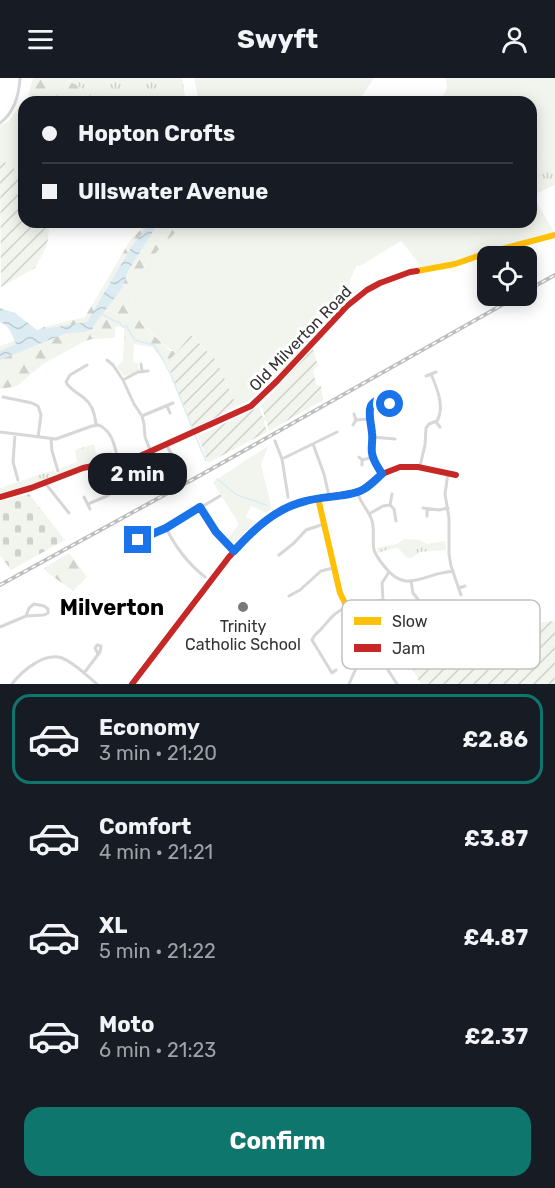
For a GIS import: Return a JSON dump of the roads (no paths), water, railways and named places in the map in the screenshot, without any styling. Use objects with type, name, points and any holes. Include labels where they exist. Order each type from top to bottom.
[{"type":"street","points":[[0,123],[13,109],[20,78]]},
{"type":"street","name":"Old Milverton Road","points":[[0,497],[95,465],[140,456],[246,409],[256,403],[278,381],[347,306],[375,286],[410,272],[455,264],[555,235]]},
{"type":"street","points":[[107,360],[123,380],[142,417],[145,437],[151,452]]},
{"type":"street","points":[[113,365],[117,361]]},
{"type":"street","points":[[141,364],[142,371]]},
{"type":"street","points":[[86,372],[85,366],[70,375],[66,382],[72,390],[89,403],[96,424]]},
{"type":"street","points":[[123,380],[142,371],[148,371]]},
{"type":"street","points":[[426,376],[436,372]]},
{"type":"street","points":[[420,466],[426,428],[429,424],[436,422],[440,415],[438,393],[431,374]]},
{"type":"street","points":[[12,399],[13,394]]},
{"type":"street","points":[[382,474],[373,457],[369,411],[371,405],[378,399],[389,395],[392,405]]},
{"type":"street","points":[[3,397],[33,403],[39,407],[41,415],[38,437]]},
{"type":"street","points":[[142,417],[173,403]]},
{"type":"street","points":[[167,406],[170,413]]},
{"type":"street","points":[[353,425],[356,420],[354,414]]},
{"type":"street","points":[[356,420],[369,419]]},
{"type":"street","points":[[436,422],[440,426]]},
{"type":"street","points":[[0,432],[56,439],[96,424],[102,425],[110,433],[118,461]]},
{"type":"street","points":[[282,459],[336,432]]},
{"type":"street","points":[[388,432],[388,438]]},
{"type":"street","points":[[15,434],[13,462],[17,478],[22,474]]},
{"type":"street","points":[[372,437],[395,439]]},
{"type":"street","points":[[51,439],[52,451],[59,468]]},
{"type":"street","points":[[275,441],[282,459],[288,498]]},
{"type":"street","points":[[166,444],[174,459],[180,454]]},
{"type":"street","points":[[313,444],[324,474],[328,496]]},
{"type":"street","points":[[359,457],[362,463],[373,457]]},
{"type":"street","points":[[95,465],[99,478],[111,493]]},
{"type":"street","points":[[132,684],[234,551],[273,515],[292,505],[357,492],[366,488],[382,474],[400,467],[420,466],[456,475]]},
{"type":"street","points":[[143,472],[147,484]]},
{"type":"street","points":[[448,473],[445,494],[450,521],[448,544],[453,571],[461,595]]},
{"type":"street","points":[[88,504],[123,485],[144,477]]},
{"type":"street","points":[[45,483],[68,510]]},
{"type":"street","points":[[357,492],[373,524],[374,549],[389,572],[399,580],[411,581],[453,571]]},
{"type":"street","points":[[390,505],[392,494]]},
{"type":"street","points":[[138,540],[166,528],[220,496]]},
{"type":"street","points":[[84,497],[90,509]]},
{"type":"street","points":[[318,498],[333,568],[343,600]]},
{"type":"street","points":[[369,514],[383,506],[390,505]]},
{"type":"street","points":[[390,505],[394,509],[396,521]]},
{"type":"street","points":[[200,507],[216,532],[234,551]]},
{"type":"street","points":[[427,516],[425,508],[439,510],[448,508]]},
{"type":"street","points":[[279,555],[306,530],[324,524]]},
{"type":"street","points":[[166,528],[183,557],[205,577]]},
{"type":"street","points":[[289,596],[300,590],[321,571],[333,568]]},
{"type":"street","points":[[385,600],[382,583],[389,572]]},
{"type":"street","points":[[411,581],[413,593],[418,600]]},
{"type":"street","points":[[459,588],[465,586]]},
{"type":"street","points":[[0,627],[26,616],[45,615],[48,610],[45,606],[34,604],[26,616]]},
{"type":"street","points":[[336,670],[332,673],[312,642],[312,638],[330,616],[342,609]]},
{"type":"street","points":[[84,673],[98,654]]},
{"type":"street","points":[[12,684],[35,664],[51,657],[64,659],[97,684]]},
{"type":"street","points":[[349,684],[356,669]]},
{"type":"street","points":[[387,669],[397,684]]},
{"type":"water","points":[[146,228],[155,228],[128,271],[122,288],[93,329],[66,333],[0,360],[0,351],[16,344],[8,329],[0,322],[0,308],[15,313],[37,330],[87,322],[132,246]]},
{"type":"waterway","points":[[102,314],[118,321],[123,327],[126,326],[135,340],[154,345],[171,375],[193,430]]},
{"type":"waterway","points":[[195,435],[206,461]]},
{"type":"waterway","points":[[217,479],[237,495],[266,505]]},
{"type":"railway","points":[[537,285],[555,275]]},
{"type":"railway","points":[[0,585],[500,306]]},
{"type":"place","name":"Trinity Catholic School","points":[[243,607]]},
{"type":"district","name":"Milverton","points":[[112,607]]}]
